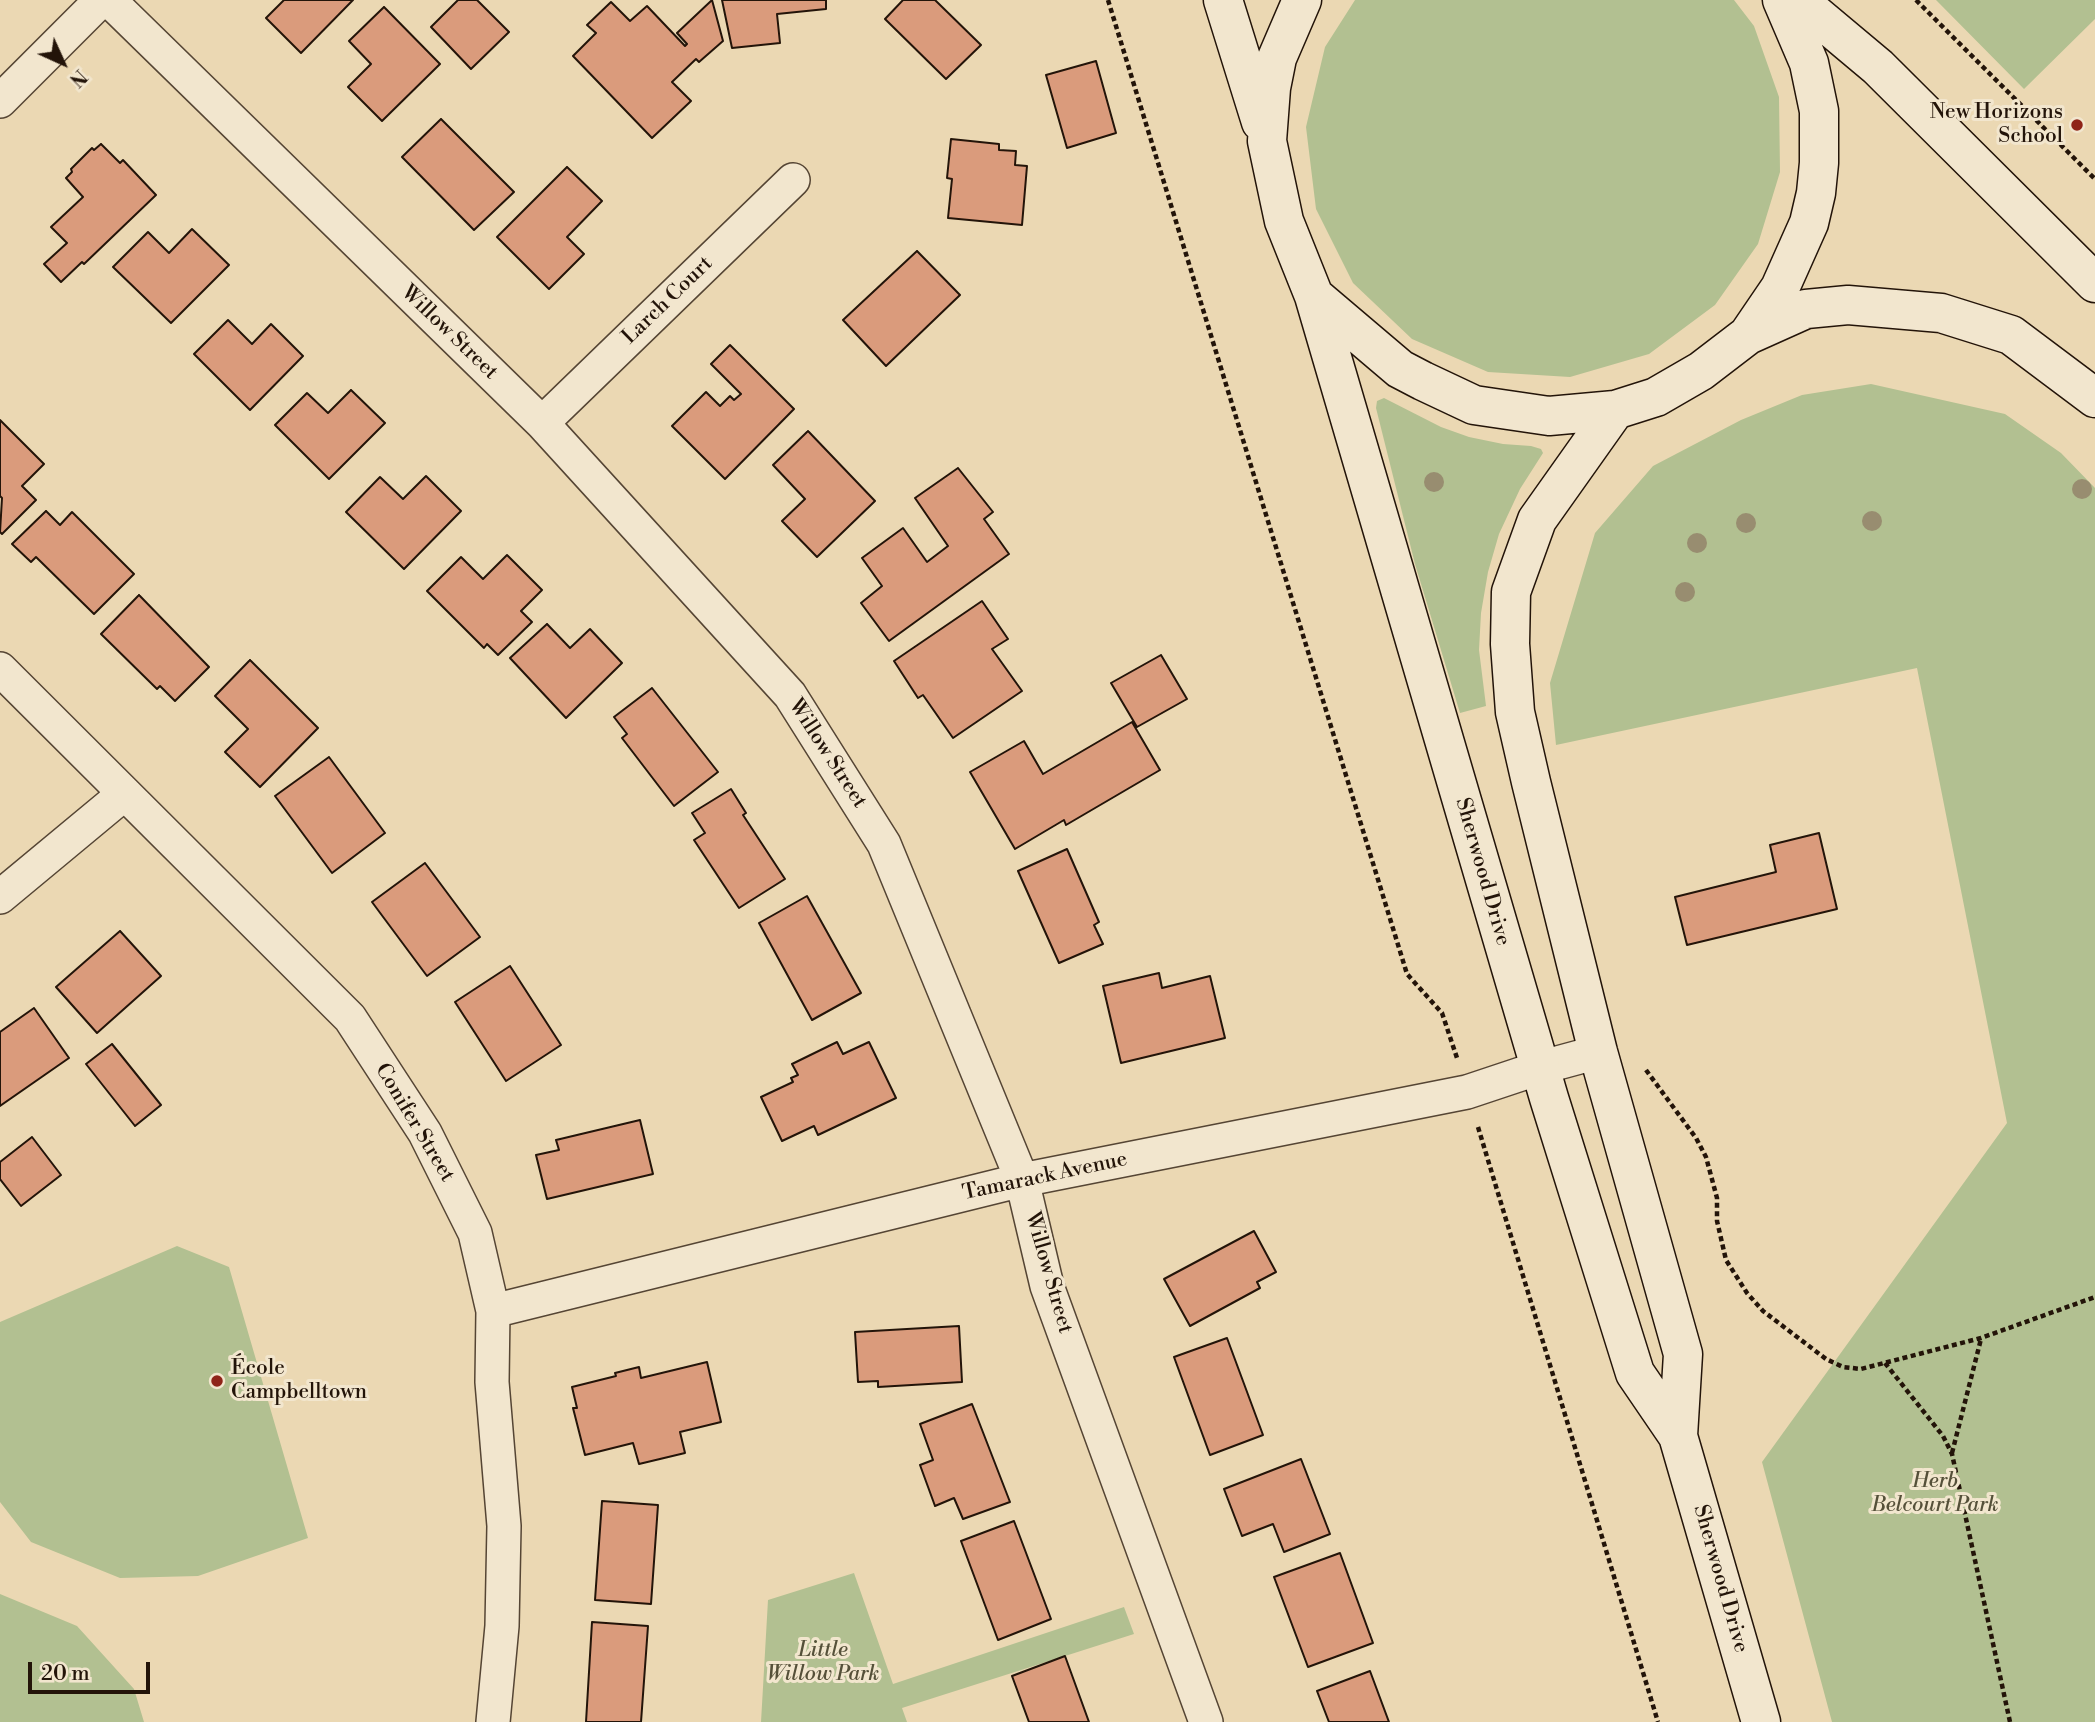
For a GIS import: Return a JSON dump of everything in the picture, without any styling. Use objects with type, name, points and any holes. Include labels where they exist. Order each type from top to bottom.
[{"type":"main road","points":[[1223,0],[1267,141]]},
{"type":"main road","points":[[1267,141],[1270,88],[1277,58],[1302,0]]},
{"type":"main road","points":[[1748,335],[1780,288],[1809,223],[1816,193],[1819,111],[1809,64],[1782,0]]},
{"type":"main road","points":[[1798,0],[1878,67],[2095,283]]},
{"type":"main road","name":"Sherwood Drive","points":[[1267,141],[1284,221],[1314,296],[1539,1068],[1635,1373],[1678,1436],[1761,1722]]},
{"type":"main road","points":[[1314,296],[1400,369],[1474,405],[1549,416],[1615,410],[1656,397],[1701,372],[1748,335],[1806,309],[1848,304],[1941,313],[2011,335],[2095,398]]},
{"type":"main road","name":"Sherwood Drive","points":[[1615,410],[1538,520],[1511,592],[1510,644],[1515,712],[1598,1052],[1683,1354],[1678,1436]]},
{"type":"street","points":[[0,101],[101,0]]},
{"type":"street","name":"Willow Street","points":[[109,0],[542,423],[790,695],[884,844],[1023,1180],[1047,1286],[1206,1722]]},
{"type":"street","name":"Larch Court","points":[[542,423],[793,180]]},
{"type":"street","name":"Conifer Street","points":[[0,669],[350,1018],[425,1133],[475,1233],[494,1311],[492,1382],[504,1526],[502,1626],[493,1722]]},
{"type":"street","points":[[0,897],[124,794]]},
{"type":"street","name":"Tamarack Avenue","points":[[494,1311],[1023,1180],[1467,1092],[1598,1052]]},
{"type":"path","points":[[1108,0],[1407,974],[1442,1013]]},
{"type":"path","points":[[1916,0],[2095,179]]},
{"type":"path","points":[[1646,1070],[1696,1138],[1706,1157],[1717,1198],[1717,1221],[1726,1260],[1747,1293],[1763,1311],[1826,1359],[1843,1367],[1861,1369],[1981,1338],[2095,1297]]},
{"type":"path","points":[[1476,1121],[1658,1722]]},
{"type":"path","points":[[1952,1454],[1981,1338]]},
{"type":"path","points":[[1885,1363],[1943,1436],[1952,1454],[2010,1722]]},
{"type":"green space","points":[[1355,0],[1734,0],[1754,26],[1779,97],[1780,172],[1758,244],[1715,305],[1649,354],[1570,377],[1488,372],[1412,339],[1353,283],[1316,209],[1306,127],[1325,47]]},
{"type":"green space","points":[[1936,0],[2095,0],[2095,19],[2024,89]]},
{"type":"green space","name":"Herb Belcourt Park","points":[[1871,384],[2005,414],[2061,453],[2095,488],[2095,1722],[1832,1722],[1762,1462],[2007,1123],[1917,668],[1556,745],[1550,683],[1595,533],[1653,466],[1741,420],[1802,395]]},
{"type":"green space","points":[[1384,398],[1441,427],[1469,437],[1531,446],[1541,449],[1543,453],[1520,489],[1499,534],[1488,572],[1481,613],[1479,650],[1486,706],[1460,713],[1415,564],[1376,408],[1377,401]]},
{"type":"green space","points":[[177,1246],[229,1267],[308,1538],[198,1576],[120,1578],[31,1542],[0,1502],[0,1322]]},
{"type":"green space","name":"Little Willow Park","points":[[854,1573],[893,1684],[1124,1607],[1134,1634],[902,1708],[907,1722],[761,1722],[768,1600]]},
{"type":"green space","points":[[0,1594],[77,1626],[134,1689],[144,1722],[0,1722]]},
{"type":"building","points":[[284,0],[353,0],[301,53],[266,18]]},
{"type":"building","points":[[458,0],[477,0],[509,32],[471,69],[431,27]]},
{"type":"building","points":[[712,0],[723,41],[699,62],[696,59],[672,82],[691,101],[652,138],[573,56],[596,33],[587,25],[611,2],[630,21],[647,6],[685,46],[687,44],[677,33]]},
{"type":"building","points":[[722,0],[826,0],[826,9],[777,14],[780,43],[732,48]]},
{"type":"building","points":[[903,0],[935,0],[981,45],[946,79],[885,19]]},
{"type":"building","points":[[384,7],[440,64],[382,121],[348,87],[371,64],[349,41]]},
{"type":"building","points":[[1096,61],[1116,133],[1067,148],[1046,75]]},
{"type":"building","points":[[441,119],[514,192],[474,230],[402,157]]},
{"type":"building","points":[[951,139],[999,144],[999,150],[1016,151],[1015,165],[1027,166],[1022,225],[948,218],[952,179],[947,178]]},
{"type":"building","points":[[101,144],[120,163],[123,160],[156,195],[84,264],[82,262],[61,282],[44,264],[67,243],[51,227],[83,197],[66,178],[72,172],[71,169],[92,148],[94,150]]},
{"type":"building","points":[[567,167],[602,201],[567,237],[584,254],[549,289],[497,237]]},
{"type":"building","points":[[192,229],[229,265],[171,323],[113,267],[148,232],[169,253]]},
{"type":"building","points":[[917,251],[960,295],[886,366],[843,320]]},
{"type":"building","points":[[228,320],[252,344],[271,324],[303,356],[250,410],[194,354]]},
{"type":"building","points":[[730,345],[794,409],[725,479],[672,426],[706,392],[720,406],[730,396],[734,400],[741,394],[711,364]]},
{"type":"building","points":[[351,390],[385,423],[329,479],[275,425],[307,393],[328,413]]},
{"type":"building","points":[[0,420],[44,464],[22,486],[36,500],[2,534],[0,532]]},
{"type":"building","points":[[808,431],[875,501],[817,557],[782,521],[805,499],[773,465]]},
{"type":"building","points":[[958,468],[993,512],[984,519],[1009,554],[889,641],[861,603],[882,586],[862,558],[903,528],[927,562],[948,546],[915,498]]},
{"type":"building","points":[[426,476],[461,511],[404,569],[346,512],[380,477],[403,499]]},
{"type":"building","points":[[46,511],[60,525],[72,512],[134,574],[94,614],[36,557],[31,562],[12,544]]},
{"type":"building","points":[[507,555],[542,590],[521,611],[532,622],[498,655],[487,644],[484,648],[427,591],[461,557],[483,579]]},
{"type":"building","points":[[139,595],[209,667],[175,701],[160,686],[157,689],[101,634]]},
{"type":"building","points":[[982,601],[1008,639],[992,649],[1022,691],[953,738],[923,695],[918,698],[894,661]]},
{"type":"building","points":[[547,624],[570,648],[590,629],[622,663],[566,718],[510,658]]},
{"type":"building","points":[[1161,655],[1187,699],[1137,727],[1111,683]]},
{"type":"building","points":[[250,660],[318,728],[260,787],[225,752],[248,729],[215,696]]},
{"type":"building","points":[[652,688],[718,772],[674,806],[622,738],[627,734],[614,717]]},
{"type":"building","points":[[1132,722],[1160,770],[1066,825],[1064,820],[1015,849],[970,772],[1024,741],[1043,774]]},
{"type":"building","points":[[329,757],[385,833],[332,873],[275,796]]},
{"type":"building","points":[[731,789],[746,813],[743,815],[785,879],[739,908],[694,840],[705,833],[692,813]]},
{"type":"building","points":[[1819,833],[1837,909],[1687,945],[1675,897],[1776,872],[1770,845]]},
{"type":"building","points":[[1067,849],[1099,922],[1094,925],[1103,944],[1059,963],[1018,871]]},
{"type":"building","points":[[425,863],[480,937],[427,976],[372,902]]},
{"type":"building","points":[[807,896],[861,993],[812,1020],[759,923]]},
{"type":"building","points":[[120,931],[161,976],[97,1033],[56,987]]},
{"type":"building","points":[[510,966],[561,1045],[506,1081],[455,1002]]},
{"type":"building","points":[[1159,973],[1162,988],[1210,976],[1225,1038],[1121,1063],[1103,986]]},
{"type":"building","points":[[34,1008],[69,1058],[0,1106],[0,1032]]},
{"type":"building","points":[[837,1042],[843,1054],[869,1042],[896,1098],[818,1135],[814,1126],[782,1141],[761,1097],[793,1082],[791,1078],[798,1075],[792,1064]]},
{"type":"building","points":[[112,1044],[161,1105],[135,1126],[86,1064]]},
{"type":"building","points":[[640,1120],[653,1174],[547,1199],[536,1155],[559,1150],[556,1140]]},
{"type":"building","points":[[32,1137],[61,1175],[21,1206],[0,1179],[0,1162]]},
{"type":"building","points":[[1254,1231],[1276,1272],[1257,1282],[1260,1288],[1190,1326],[1164,1279]]},
{"type":"building","points":[[959,1326],[962,1382],[878,1387],[878,1381],[858,1382],[855,1332]]},
{"type":"building","points":[[1227,1338],[1263,1435],[1210,1455],[1174,1357]]},
{"type":"building","points":[[707,1362],[721,1422],[680,1432],[685,1453],[639,1464],[633,1443],[585,1455],[573,1408],[577,1408],[572,1387],[639,1367],[641,1378]]},
{"type":"building","points":[[972,1404],[1010,1502],[963,1519],[954,1498],[935,1506],[920,1465],[933,1460],[920,1424]]},
{"type":"building","points":[[1301,1459],[1330,1534],[1284,1552],[1273,1524],[1242,1536],[1224,1489]]},
{"type":"building","points":[[602,1501],[658,1505],[651,1604],[595,1600]]},
{"type":"building","points":[[1014,1521],[1051,1619],[998,1640],[961,1541]]},
{"type":"building","points":[[1340,1553],[1373,1643],[1308,1667],[1274,1577]]},
{"type":"building","points":[[592,1622],[648,1626],[641,1722],[586,1722]]},
{"type":"building","points":[[1065,1656],[1089,1722],[1029,1722],[1012,1676]]},
{"type":"building","points":[[1370,1671],[1389,1722],[1329,1722],[1317,1691]]},
{"type":"place","name":"New Horizons School","points":[[2077,125]]},
{"type":"place","name":"École Campbelltown","points":[[217,1381]]}]
